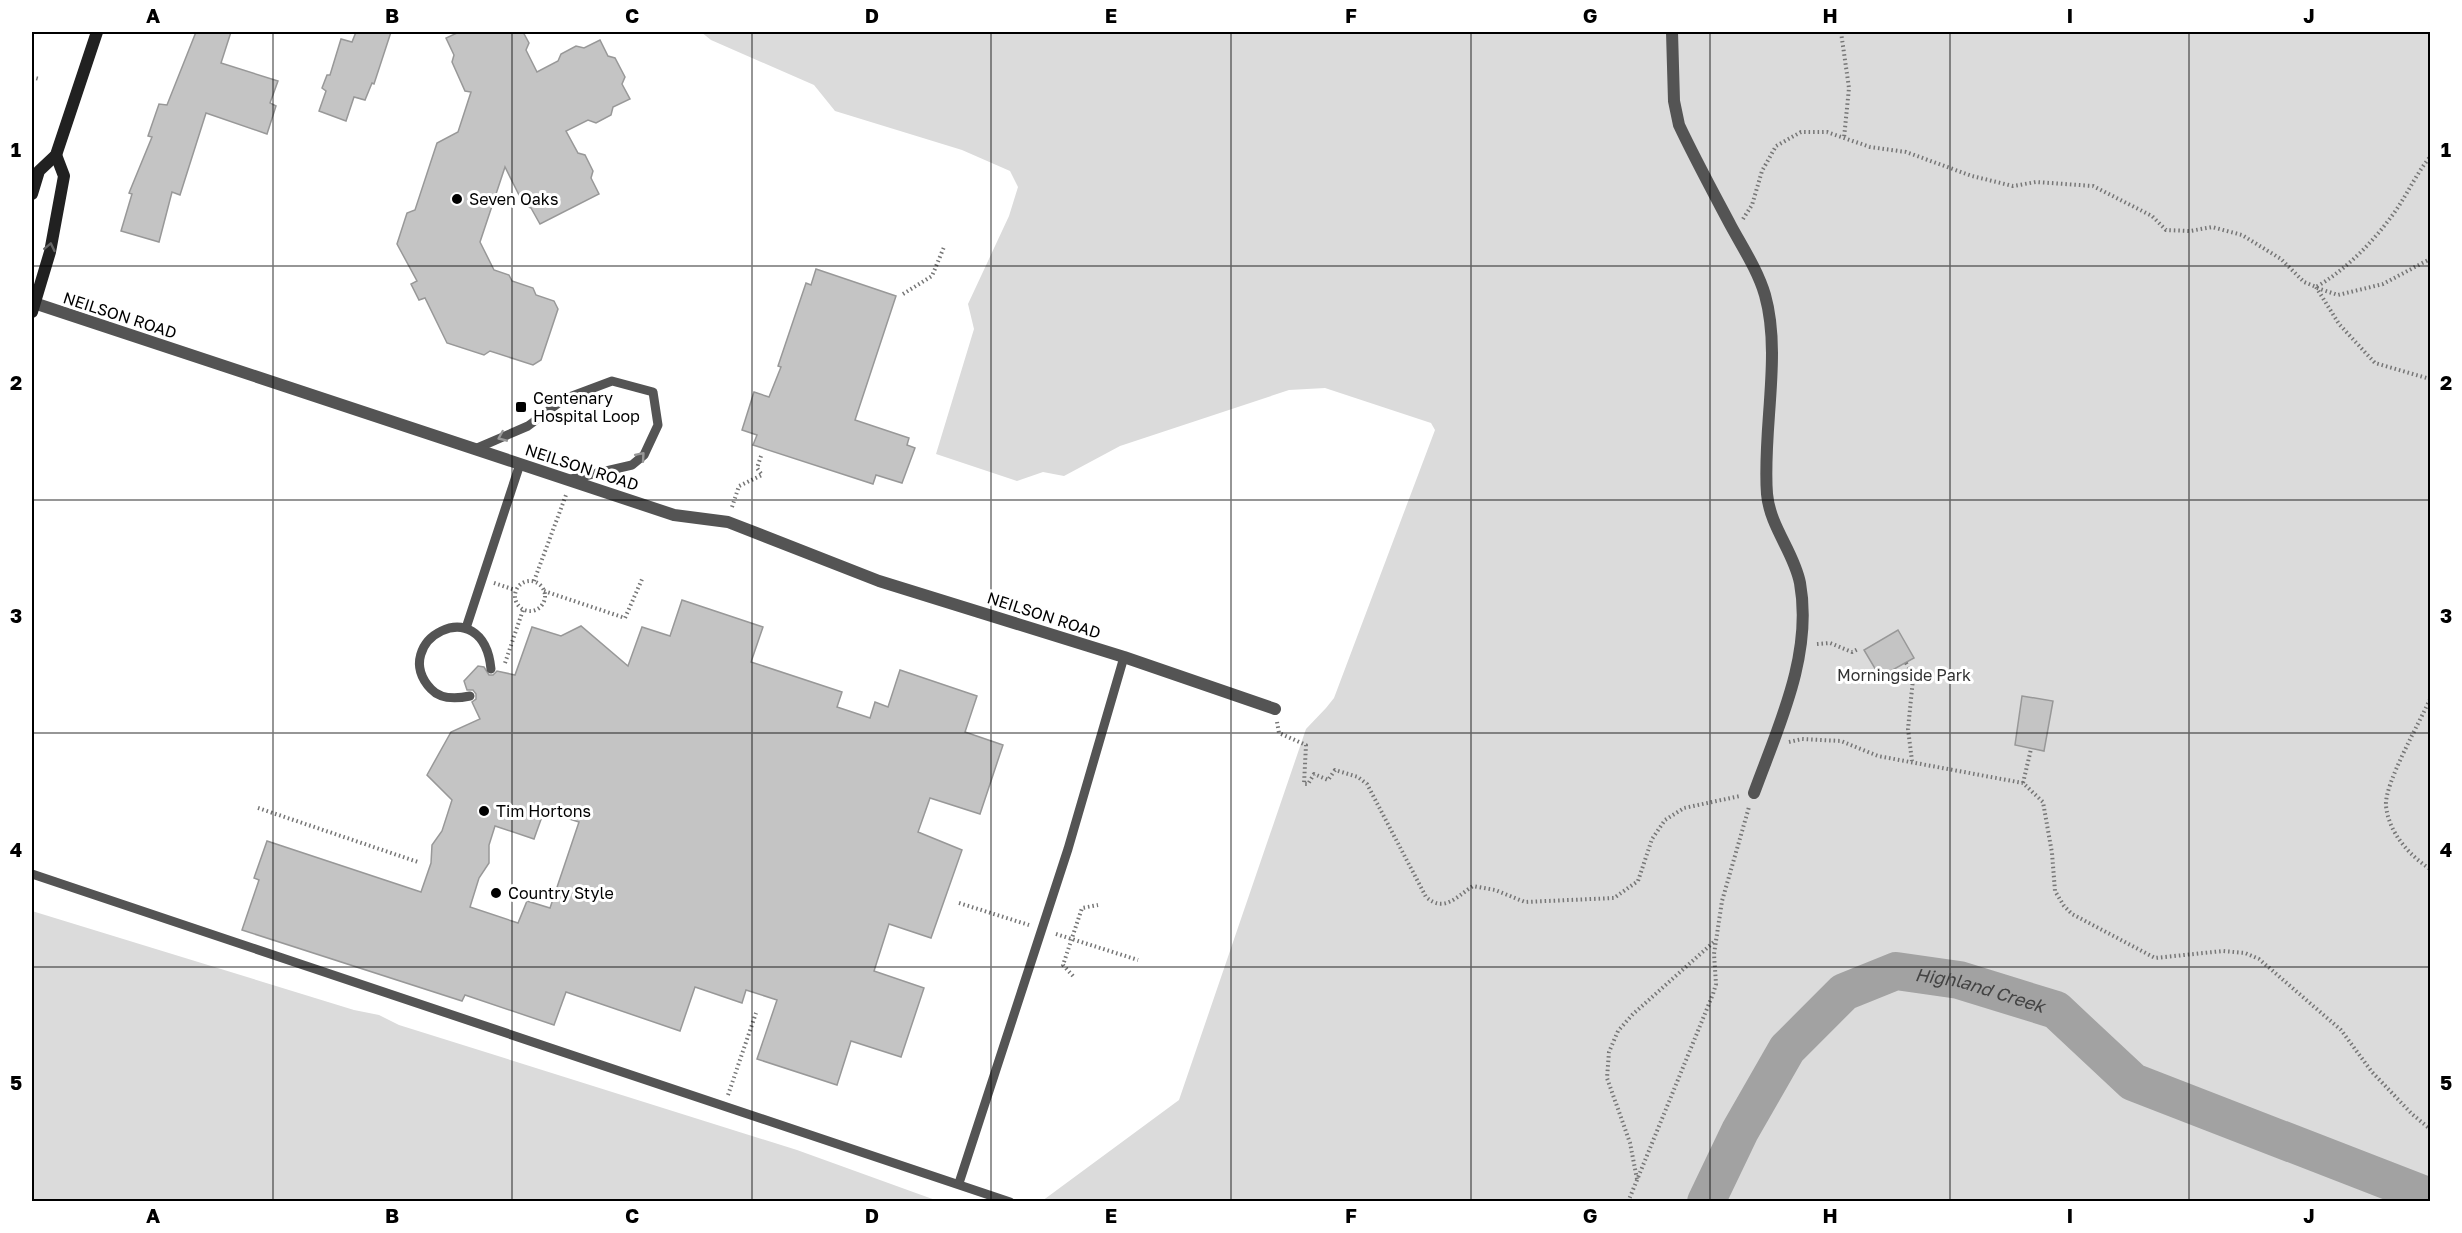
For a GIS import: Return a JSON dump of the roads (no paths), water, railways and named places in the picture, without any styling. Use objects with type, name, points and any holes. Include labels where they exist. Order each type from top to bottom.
[{"type":"main road","points":[[32,194],[39,171],[56,155],[97,32]]},
{"type":"main road","points":[[32,306],[50,252],[64,176],[56,155]]},
{"type":"street","points":[[1672,32],[1674,101],[1679,125],[1765,295],[1771,334],[1766,456],[1767,496],[1777,531],[1796,568],[1800,584],[1801,644],[1797,668],[1773,744],[1754,793]]},
{"type":"street","name":"NEILSON ROAD","points":[[32,306],[674,515],[728,522],[879,581],[1124,657],[1275,709]]},
{"type":"lane","points":[[475,449],[528,426],[564,399],[612,381],[653,392],[658,425],[644,455],[632,465],[569,480]]},
{"type":"lane","points":[[466,628],[520,464]]},
{"type":"lane","points":[[470,696],[447,698],[434,692],[425,682],[419,665],[420,654],[426,642],[437,632],[450,627],[466,628],[477,633],[486,644],[491,657],[491,667]]},
{"type":"lane","points":[[959,1184],[1068,849],[1124,657]]},
{"type":"lane","points":[[32,874],[1010,1202]]},
{"type":"waterway","name":"Highland Creek","points":[[1706,1202],[1740,1131],[1787,1049],[1844,992],[1896,971],[1959,980],[2056,1010],[2133,1082],[2430,1197]]},
{"type":"place","name":"Seven Oaks","points":[[457,199]]},
{"type":"place","name":"Centenary Hospital Loop","points":[[521,407]]},
{"type":"place","name":"Tim Hortons","points":[[484,811]]},
{"type":"place","name":"Country Style","points":[[496,893]]},
{"type":"park label","name":"Morningside Park","points":[[1904,675]]}]
